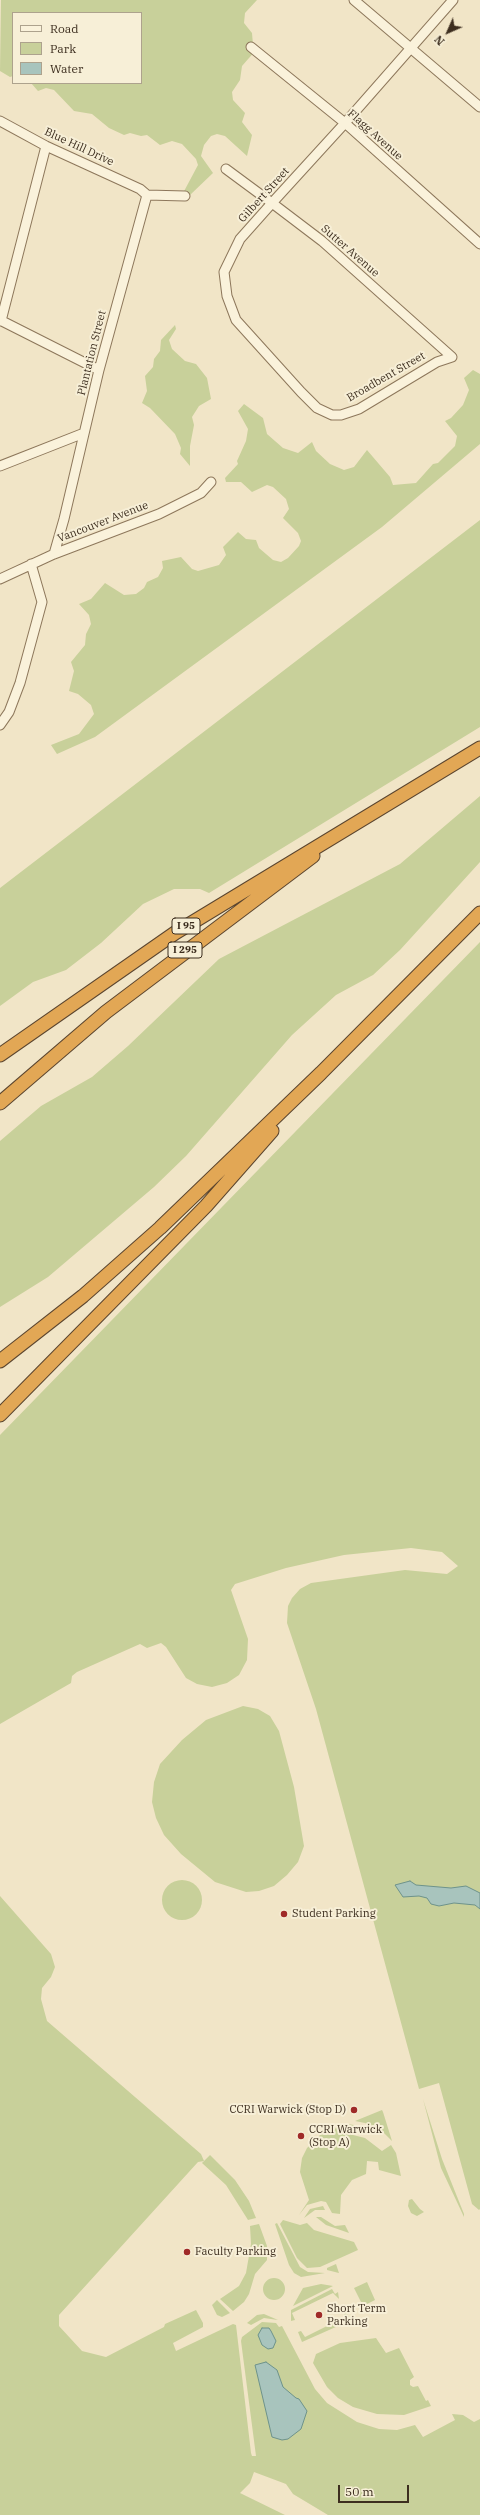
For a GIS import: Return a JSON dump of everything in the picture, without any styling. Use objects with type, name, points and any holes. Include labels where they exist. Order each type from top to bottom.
[{"type":"highway","name":"I 95","points":[[0,1055],[170,937],[379,808],[480,748]]},
{"type":"highway","name":"I 295","points":[[0,1103],[46,1061],[127,995],[379,808]]},
{"type":"highway","points":[[0,1361],[51,1322],[119,1265],[321,1073],[480,913]]},
{"type":"highway","points":[[0,1415],[206,1206],[321,1073]]},
{"type":"street","points":[[354,0],[480,107]]},
{"type":"street","name":"Gilbert Street","points":[[332,415],[317,408],[236,320],[227,296],[224,272],[240,239],[345,123],[453,0]]},
{"type":"street","name":"Flagg Avenue","points":[[252,47],[345,123],[480,244]]},
{"type":"street","name":"Blue Hill Drive","points":[[0,121],[46,146],[140,189],[147,195]]},
{"type":"street","points":[[46,146],[1,320],[99,370]]},
{"type":"street","name":"Sutter Avenue","points":[[226,169],[322,241],[452,357]]},
{"type":"street","points":[[147,195],[185,196]]},
{"type":"street","name":"Plantation Street","points":[[54,554],[99,370],[147,195]]},
{"type":"street","name":"Broadbent Street","points":[[332,415],[341,415],[358,409],[436,362],[452,357]]},
{"type":"street","points":[[0,466],[84,433]]},
{"type":"street","name":"Vancouver Avenue","points":[[0,579],[54,554],[159,514],[201,493],[212,482]]},
{"type":"street","points":[[0,725],[9,712],[20,683],[42,602],[31,564]]},
{"type":"green space","points":[[1,0],[257,0],[245,13],[244,23],[252,33],[253,45],[256,50],[242,66],[240,80],[232,92],[233,100],[245,113],[242,122],[252,135],[247,156],[225,136],[217,134],[211,136],[204,145],[201,156],[213,173],[190,195],[182,195],[198,165],[196,159],[182,144],[172,141],[160,145],[147,135],[141,136],[130,133],[124,135],[109,128],[92,114],[74,111],[54,90],[46,88],[38,91],[32,84],[142,84],[142,12],[12,12],[12,76],[10,77],[0,71]]},
{"type":"green space","points":[[175,325],[176,329],[169,340],[172,349],[185,361],[196,364],[207,378],[211,399],[199,406],[192,417],[194,425],[190,446],[190,466],[180,454],[181,448],[175,434],[150,408],[142,403],[147,391],[145,376],[153,367],[154,359],[160,351],[161,340]]},
{"type":"green space","points":[[473,370],[480,374],[480,444],[382,527],[95,737],[57,754],[51,745],[79,734],[94,714],[91,705],[78,694],[69,691],[74,671],[71,662],[85,645],[86,634],[91,624],[89,615],[79,604],[91,599],[105,583],[124,595],[136,594],[144,588],[147,582],[158,577],[163,568],[162,561],[181,557],[192,569],[198,571],[219,565],[226,555],[223,547],[238,532],[246,539],[256,540],[259,548],[273,560],[281,562],[288,558],[299,546],[301,541],[298,533],[283,518],[289,509],[286,499],[273,487],[267,485],[252,492],[241,482],[226,482],[225,478],[238,464],[237,461],[246,441],[248,429],[238,411],[244,404],[263,418],[267,434],[283,448],[298,453],[312,442],[316,451],[330,464],[344,470],[354,467],[367,450],[390,477],[393,485],[416,483],[433,464],[438,463],[455,446],[457,436],[445,421],[451,418],[463,405],[469,390],[464,378]]},
{"type":"green space","points":[[480,520],[480,727],[209,893],[200,889],[174,889],[143,904],[101,943],[66,970],[33,982],[0,1006],[0,888]]},
{"type":"green space","points":[[480,796],[480,862],[400,950],[373,975],[336,995],[292,1035],[186,1156],[154,1187],[48,1277],[0,1307],[0,1141],[41,1106],[92,1077],[128,1046],[219,959],[400,864]]},
{"type":"green space","points":[[480,942],[479,2210],[472,2204],[439,2083],[419,2089],[316,1709],[287,1623],[288,1606],[292,1598],[300,1589],[311,1583],[405,1570],[447,1574],[458,1566],[442,1552],[411,1548],[344,1555],[286,1568],[235,1584],[231,1590],[248,1639],[247,1660],[239,1675],[227,1683],[212,1687],[197,1684],[186,1678],[166,1647],[161,1643],[147,1648],[140,1644],[77,1672],[72,1676],[71,1683],[0,1724],[0,1435]]},
{"type":"green space","points":[[243,1706],[258,1709],[270,1716],[279,1731],[294,1787],[304,1846],[298,1862],[287,1875],[274,1886],[259,1891],[246,1892],[215,1882],[181,1854],[164,1835],[156,1818],[152,1802],[154,1782],[160,1764],[182,1740],[206,1720]]},
{"type":"green space","points":[[178,1880],[186,1880],[193,1883],[199,1889],[202,1900],[199,1911],[193,1917],[186,1920],[178,1920],[171,1917],[165,1911],[162,1904],[162,1896],[165,1889],[171,1883]]},
{"type":"green space","points":[[0,1896],[51,1954],[55,1967],[51,1977],[42,1988],[41,1999],[47,2021],[201,2154],[204,2161],[198,2162],[59,2315],[59,2326],[82,2351],[106,2357],[164,2327],[165,2324],[196,2310],[203,2323],[203,2327],[173,2343],[176,2351],[233,2324],[236,2325],[251,2453],[252,2456],[256,2456],[241,2341],[242,2337],[262,2322],[276,2323],[279,2327],[282,2326],[315,2389],[327,2403],[357,2422],[379,2429],[397,2430],[415,2425],[423,2437],[455,2420],[452,2414],[463,2415],[474,2422],[480,2419],[480,2515],[328,2515],[293,2494],[286,2484],[254,2472],[250,2483],[240,2493],[285,2515],[0,2515]]},
{"type":"green space","points":[[423,2099],[442,2159],[464,2217],[441,2168]]},
{"type":"green space","points":[[382,2110],[392,2141],[382,2131],[365,2123],[355,2121]]},
{"type":"green space","points":[[347,2124],[354,2125],[353,2135],[365,2138],[382,2151],[391,2145],[396,2153],[401,2176],[379,2170],[378,2162],[367,2161],[366,2174],[352,2180],[341,2195],[340,2214],[332,2213],[326,2202],[321,2201],[307,2205],[299,2215],[309,2200],[300,2172],[302,2158],[307,2148],[321,2134]]},
{"type":"green space","points":[[210,2155],[235,2180],[249,2201],[256,2218],[248,2220],[226,2185],[202,2163]]},
{"type":"green space","points":[[412,2199],[424,2212],[417,2216],[411,2213],[408,2206],[409,2200]]},
{"type":"green space","points":[[323,2206],[325,2210],[315,2210],[304,2218],[310,2209]]},
{"type":"green space","points":[[316,2217],[321,2217],[335,2226],[345,2225],[349,2233],[326,2225]]},
{"type":"green space","points":[[283,2220],[300,2225],[307,2223],[314,2230],[354,2242],[358,2250],[320,2267],[307,2268],[297,2258],[280,2224]]},
{"type":"green space","points":[[277,2223],[300,2267],[308,2272],[325,2273],[301,2277],[294,2273],[289,2265],[275,2224]]},
{"type":"green space","points":[[259,2224],[267,2246],[267,2260],[255,2274],[249,2294],[244,2302],[233,2311],[220,2299],[239,2286],[246,2273],[251,2244],[250,2226]]},
{"type":"green space","points":[[336,2264],[339,2273],[327,2270],[327,2268]]},
{"type":"green space","points":[[274,2278],[282,2281],[285,2289],[282,2297],[274,2300],[266,2297],[263,2289],[266,2281]]},
{"type":"green space","points":[[367,2282],[375,2300],[363,2306],[354,2288]]},
{"type":"green space","points":[[321,2284],[333,2286],[293,2306],[303,2288]]},
{"type":"green space","points":[[332,2289],[335,2294],[338,2292],[339,2299],[333,2293],[292,2313],[295,2320],[291,2321],[291,2310]]},
{"type":"green space","points":[[217,2300],[230,2313],[222,2317],[217,2315],[212,2305]]},
{"type":"green space","points":[[344,2308],[349,2317],[347,2322],[302,2342],[298,2332],[301,2331],[305,2337],[345,2317],[343,2310]]},
{"type":"green space","points":[[264,2314],[278,2320],[264,2318],[251,2325],[247,2323],[257,2315]]},
{"type":"green space","points":[[376,2338],[386,2353],[399,2348],[414,2377],[410,2380],[410,2385],[413,2387],[418,2386],[426,2401],[428,2400],[431,2406],[404,2415],[377,2414],[353,2407],[338,2398],[327,2387],[313,2363],[316,2354],[340,2343]]},
{"type":"water","points":[[410,1881],[416,1885],[451,1888],[466,1886],[480,1893],[480,1909],[475,1905],[454,1903],[439,1906],[431,1904],[427,1898],[419,1896],[403,1897],[395,1885]]},
{"type":"water","points":[[262,2328],[269,2328],[271,2331],[276,2341],[273,2348],[268,2349],[262,2345],[258,2335]]},
{"type":"water","points":[[266,2362],[277,2370],[283,2387],[299,2399],[307,2411],[301,2429],[288,2439],[282,2440],[272,2437],[255,2365]]},
{"type":"place","name":"Student Parking","points":[[284,1914]]},
{"type":"place","name":"CCRI Warwick (Stop D)","points":[[354,2110]]},
{"type":"place","name":"CCRI Warwick (Stop A)","points":[[301,2136]]},
{"type":"place","name":"Faculty Parking","points":[[187,2252]]},
{"type":"place","name":"Short Term Parking","points":[[319,2315]]}]
